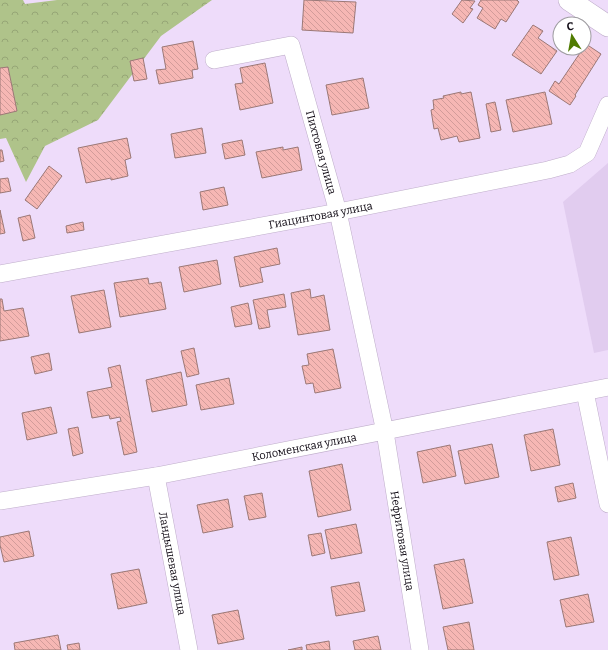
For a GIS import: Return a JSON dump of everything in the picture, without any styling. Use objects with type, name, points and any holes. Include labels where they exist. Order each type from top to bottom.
[{"type":"street","points":[[569,0],[608,26]]},
{"type":"street","name":"Пихтовая улица","points":[[214,60],[291,45],[338,212],[385,432]]},
{"type":"street","name":"Гиацинтовая улица","points":[[0,274],[338,212],[548,170],[570,164],[587,153],[608,105]]},
{"type":"street","name":"Коломенская улица","points":[[0,501],[156,476],[608,387]]},
{"type":"street","points":[[585,392],[608,504]]},
{"type":"street","name":"Нефритовая улица","points":[[385,432],[420,650]]},
{"type":"street","name":"Ландышевая улица","points":[[156,476],[189,650]]},
{"type":"shaded area","points":[[608,163],[608,350],[594,353],[563,202]]},
{"type":"green space","points":[[0,0],[23,0],[25,4],[57,0],[212,0],[161,36],[98,120],[45,146],[26,182],[6,138],[0,139]]},
{"type":"building","points":[[304,0],[356,2],[353,33],[302,30]]},
{"type":"building","points":[[462,0],[475,1],[470,8],[473,9],[463,23],[452,14]]},
{"type":"building","points":[[481,0],[517,0],[519,2],[506,22],[501,19],[495,29],[477,18],[483,8],[478,5]]},
{"type":"building","points":[[533,25],[543,31],[538,38],[552,48],[552,56],[554,56],[541,74],[512,55]]},
{"type":"building","points":[[193,41],[198,69],[192,70],[193,78],[159,84],[156,70],[166,69],[162,47]]},
{"type":"building","points":[[592,48],[601,54],[570,105],[549,91],[555,81],[559,84],[578,56],[592,56]]},
{"type":"building","points":[[143,58],[147,79],[134,81],[130,61]]},
{"type":"building","points":[[265,63],[273,103],[240,110],[235,84],[243,83],[240,68]]},
{"type":"building","points":[[8,67],[17,111],[0,115],[0,68]]},
{"type":"building","points":[[363,78],[369,108],[332,115],[326,85]]},
{"type":"building","points":[[461,92],[461,94],[471,92],[480,138],[459,142],[457,136],[441,140],[438,128],[434,129],[431,110],[434,109],[433,100]]},
{"type":"building","points":[[545,92],[552,124],[513,132],[506,100]]},
{"type":"building","points":[[495,102],[501,130],[491,132],[486,104]]},
{"type":"building","points":[[202,128],[206,153],[175,158],[171,134]]},
{"type":"building","points":[[127,138],[131,158],[125,160],[128,176],[86,183],[78,148]]},
{"type":"building","points":[[242,140],[245,155],[225,159],[222,144]]},
{"type":"building","points":[[283,147],[283,150],[298,147],[302,170],[262,178],[256,152]]},
{"type":"building","points":[[0,150],[2,150],[4,161],[0,162]]},
{"type":"building","points":[[49,166],[62,176],[37,209],[25,200]]},
{"type":"building","points":[[8,178],[11,191],[0,193],[0,179]]},
{"type":"building","points":[[224,187],[228,205],[203,210],[200,192]]},
{"type":"building","points":[[0,210],[5,233],[0,234]]},
{"type":"building","points":[[30,215],[35,238],[23,241],[18,218]]},
{"type":"building","points":[[83,222],[84,230],[67,233],[66,226]]},
{"type":"building","points":[[277,248],[280,264],[260,268],[263,282],[240,287],[234,257]]},
{"type":"building","points":[[217,260],[221,284],[184,292],[179,267]]},
{"type":"building","points":[[148,278],[149,284],[161,282],[166,309],[120,317],[114,283]]},
{"type":"building","points":[[310,289],[311,298],[324,295],[330,330],[298,335],[291,293]]},
{"type":"building","points":[[104,290],[111,327],[79,333],[71,296]]},
{"type":"building","points":[[284,294],[286,307],[267,310],[270,327],[259,329],[253,300]]},
{"type":"building","points":[[0,299],[2,299],[4,311],[23,308],[29,336],[0,341]]},
{"type":"building","points":[[248,303],[252,324],[235,327],[231,307]]},
{"type":"building","points":[[194,348],[199,374],[187,377],[181,351]]},
{"type":"building","points":[[333,349],[341,388],[315,393],[313,383],[306,384],[302,366],[309,365],[307,354]]},
{"type":"building","points":[[49,353],[52,370],[35,374],[31,357]]},
{"type":"building","points":[[120,365],[137,452],[124,455],[117,422],[121,421],[120,417],[110,419],[109,415],[92,418],[87,392],[112,387],[108,368]]},
{"type":"building","points":[[181,372],[187,405],[152,412],[146,380]]},
{"type":"building","points":[[229,378],[234,404],[201,410],[196,385]]},
{"type":"building","points":[[51,407],[57,433],[27,440],[22,413]]},
{"type":"building","points":[[78,427],[83,453],[73,456],[68,429]]},
{"type":"building","points":[[553,429],[560,465],[531,471],[524,435]]},
{"type":"building","points":[[492,444],[499,477],[465,484],[458,451]]},
{"type":"building","points":[[450,445],[456,476],[423,483],[417,452]]},
{"type":"building","points":[[342,464],[351,510],[318,517],[309,471]]},
{"type":"building","points":[[573,483],[576,498],[558,502],[555,487]]},
{"type":"building","points":[[262,493],[266,517],[249,520],[244,496]]},
{"type":"building","points":[[228,499],[233,527],[203,533],[197,505]]},
{"type":"building","points":[[356,524],[362,553],[331,559],[325,530]]},
{"type":"building","points":[[29,531],[34,556],[4,562],[0,545],[0,537]]},
{"type":"building","points":[[321,533],[325,553],[312,556],[308,535]]},
{"type":"building","points":[[571,537],[579,575],[554,580],[547,542]]},
{"type":"building","points":[[464,559],[473,603],[443,609],[434,565]]},
{"type":"building","points":[[139,569],[147,603],[118,609],[111,574]]},
{"type":"building","points":[[359,582],[365,611],[336,616],[331,587]]},
{"type":"building","points":[[588,594],[594,622],[566,627],[560,600]]},
{"type":"building","points":[[238,610],[244,639],[218,644],[212,615]]},
{"type":"building","points":[[469,622],[474,650],[448,650],[443,627]]},
{"type":"building","points":[[58,635],[61,650],[15,650],[14,643]]},
{"type":"building","points":[[378,636],[381,650],[355,650],[353,641]]},
{"type":"building","points":[[329,641],[330,650],[307,650],[306,645]]},
{"type":"building","points":[[79,643],[80,650],[68,650],[67,645]]},
{"type":"building","points":[[302,647],[302,650],[288,650]]}]
